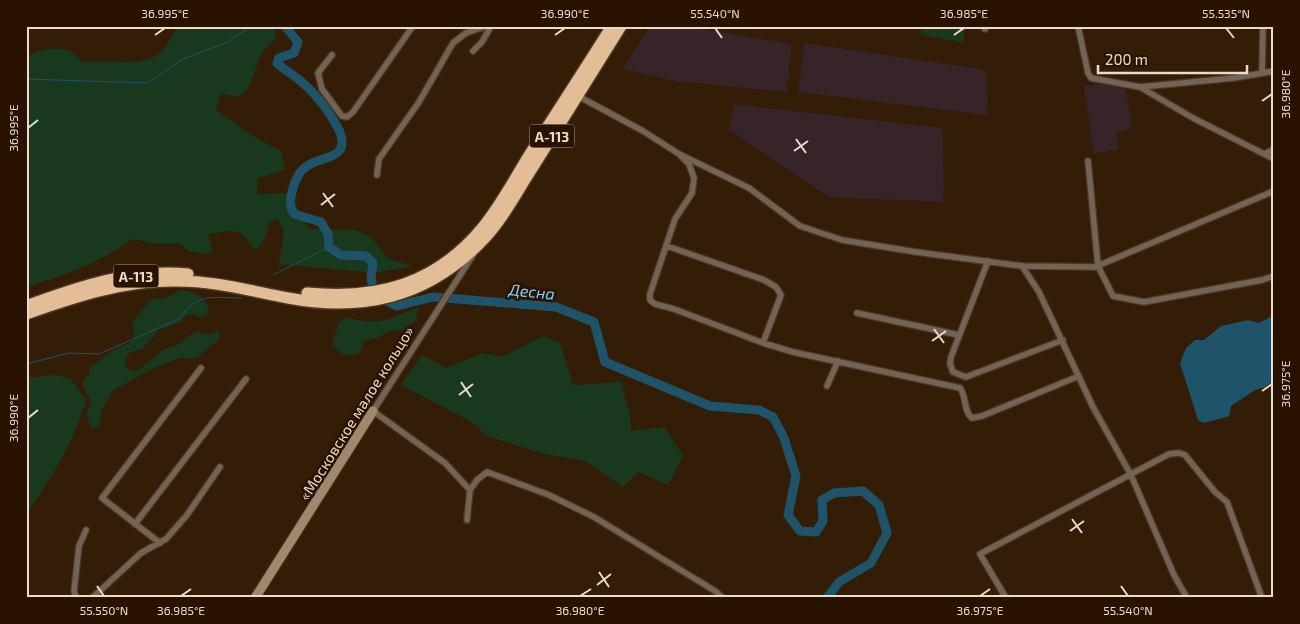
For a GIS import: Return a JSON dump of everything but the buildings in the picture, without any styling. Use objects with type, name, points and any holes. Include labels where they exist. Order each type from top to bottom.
[{"type":"highway","name":"А-113","points":[[442,270],[472,240],[490,218],[612,26]]},
{"type":"highway","name":"А-113","points":[[26,314],[72,298],[121,286],[173,280],[219,284],[354,303],[387,298],[424,285],[480,243],[497,223],[621,26]]},
{"type":"highway","name":"А-113","points":[[26,306],[69,290],[119,277],[172,272],[333,300]]},
{"type":"street","points":[[332,56],[318,73],[322,89],[342,116],[347,117],[353,112],[413,26]]},
{"type":"street","points":[[377,175],[379,159],[419,102],[454,42],[466,33],[486,26]]},
{"type":"street","points":[[473,51],[482,42],[491,26]]},
{"type":"street","points":[[1078,26],[1088,74],[1091,78],[1140,87],[1234,78],[1274,71]]},
{"type":"street","points":[[1262,72],[1263,26]]},
{"type":"street","points":[[1140,87],[1193,118],[1274,159]]},
{"type":"street","points":[[578,96],[643,131],[679,154],[749,188],[800,226],[842,240],[1022,266],[1098,266],[1274,191]]},
{"type":"street","points":[[1265,154],[1274,149]]},
{"type":"street","points":[[679,154],[689,164],[694,178],[692,193],[675,219],[650,294],[652,302],[763,343],[960,388],[963,393],[966,411],[972,418],[1079,376]]},
{"type":"street","points":[[1088,161],[1098,266],[1113,296],[1144,302],[1262,280],[1274,276]]},
{"type":"street","name":"«Московское малое кольцо»","points":[[255,598],[480,243]]},
{"type":"street","points":[[667,246],[756,277],[776,287],[781,295],[763,343]]},
{"type":"street","points":[[988,261],[959,335],[950,364],[955,374],[966,377],[1062,340]]},
{"type":"street","points":[[1022,266],[1039,292],[1103,426],[1131,475],[1167,559],[1188,598]]},
{"type":"street","points":[[857,313],[959,335]]},
{"type":"street","points":[[827,386],[838,361]]},
{"type":"street","points":[[160,543],[102,498],[201,368]]},
{"type":"street","points":[[135,524],[246,379]]},
{"type":"street","points":[[373,411],[445,463],[470,490]]},
{"type":"street","points":[[1006,598],[980,554],[1170,454],[1179,453],[1185,455],[1215,492],[1227,502],[1262,598]]},
{"type":"street","points":[[92,598],[141,553],[166,539],[187,515],[220,467]]},
{"type":"street","points":[[467,520],[470,490],[477,480],[487,472],[549,494],[625,535],[723,598]]},
{"type":"street","points":[[76,598],[74,591],[79,546],[86,530]]},
{"type":"shaded area","points":[[650,26],[685,26],[791,44],[787,92],[675,81],[623,69]]},
{"type":"shaded area","points":[[805,43],[986,70],[988,115],[798,92]]},
{"type":"shaded area","points":[[1111,83],[1123,86],[1126,91],[1132,125],[1130,129],[1117,133],[1118,149],[1094,154],[1084,86]]},
{"type":"shaded area","points":[[734,104],[942,128],[944,202],[829,197],[729,130]]},
{"type":"green space","points":[[178,26],[274,26],[276,38],[261,54],[248,89],[237,97],[221,93],[216,110],[256,138],[281,151],[285,170],[258,178],[257,194],[290,193],[309,229],[355,230],[370,236],[389,259],[413,266],[373,273],[279,264],[284,232],[278,219],[269,223],[265,238],[257,250],[244,236],[232,231],[209,234],[212,251],[206,254],[187,251],[181,243],[154,243],[132,239],[94,262],[55,278],[26,287],[26,58],[35,52],[55,48],[71,52],[83,63],[143,61],[152,58],[163,50]]},
{"type":"green space","points":[[922,26],[965,26],[963,42],[921,35]]},
{"type":"green space","points":[[181,290],[200,297],[209,307],[207,314],[199,317],[192,313],[185,316],[181,322],[159,330],[143,348],[129,353],[125,359],[125,367],[131,371],[139,370],[163,350],[177,345],[197,331],[208,335],[218,330],[219,339],[195,359],[180,358],[152,369],[112,391],[102,411],[99,426],[92,429],[86,415],[91,401],[83,387],[83,380],[89,375],[90,367],[115,349],[135,338],[132,323],[151,299],[166,298]]},
{"type":"green space","points":[[419,308],[416,319],[405,329],[390,331],[377,338],[362,341],[362,348],[358,354],[343,355],[332,344],[339,323],[345,317],[361,321],[384,321]]},
{"type":"green space","points":[[543,336],[560,343],[573,385],[621,382],[630,416],[631,431],[664,427],[683,456],[668,485],[639,472],[623,487],[585,461],[545,454],[487,436],[472,422],[403,386],[404,380],[422,355],[446,368],[482,353],[501,357]]},
{"type":"green space","points":[[55,375],[70,378],[86,400],[68,446],[53,474],[26,515],[26,378]]},
{"type":"water","points":[[1274,315],[1274,380],[1231,406],[1229,416],[1204,423],[1198,420],[1180,363],[1186,348],[1195,340],[1204,340],[1221,326],[1248,320],[1259,323]]},
{"type":"waterway","points":[[26,79],[148,83],[183,59],[228,42],[251,26]]},
{"type":"waterway","name":"Десна","points":[[285,26],[298,42],[294,53],[279,58],[277,63],[316,96],[335,123],[342,140],[341,147],[333,156],[307,166],[299,174],[291,198],[294,214],[321,222],[328,234],[329,247],[341,255],[366,256],[373,263],[371,278],[373,288],[386,301],[397,306],[433,297],[556,307],[594,322],[605,362],[710,406],[759,410],[773,417],[784,438],[796,476],[788,515],[800,531],[816,532],[823,521],[822,500],[834,493],[863,491],[879,505],[887,533],[871,563],[839,582],[827,598]]},
{"type":"waterway","points":[[273,275],[329,247]]},
{"type":"waterway","points":[[26,364],[69,353],[99,354],[179,319],[192,304],[199,300],[206,298],[241,298]]}]
